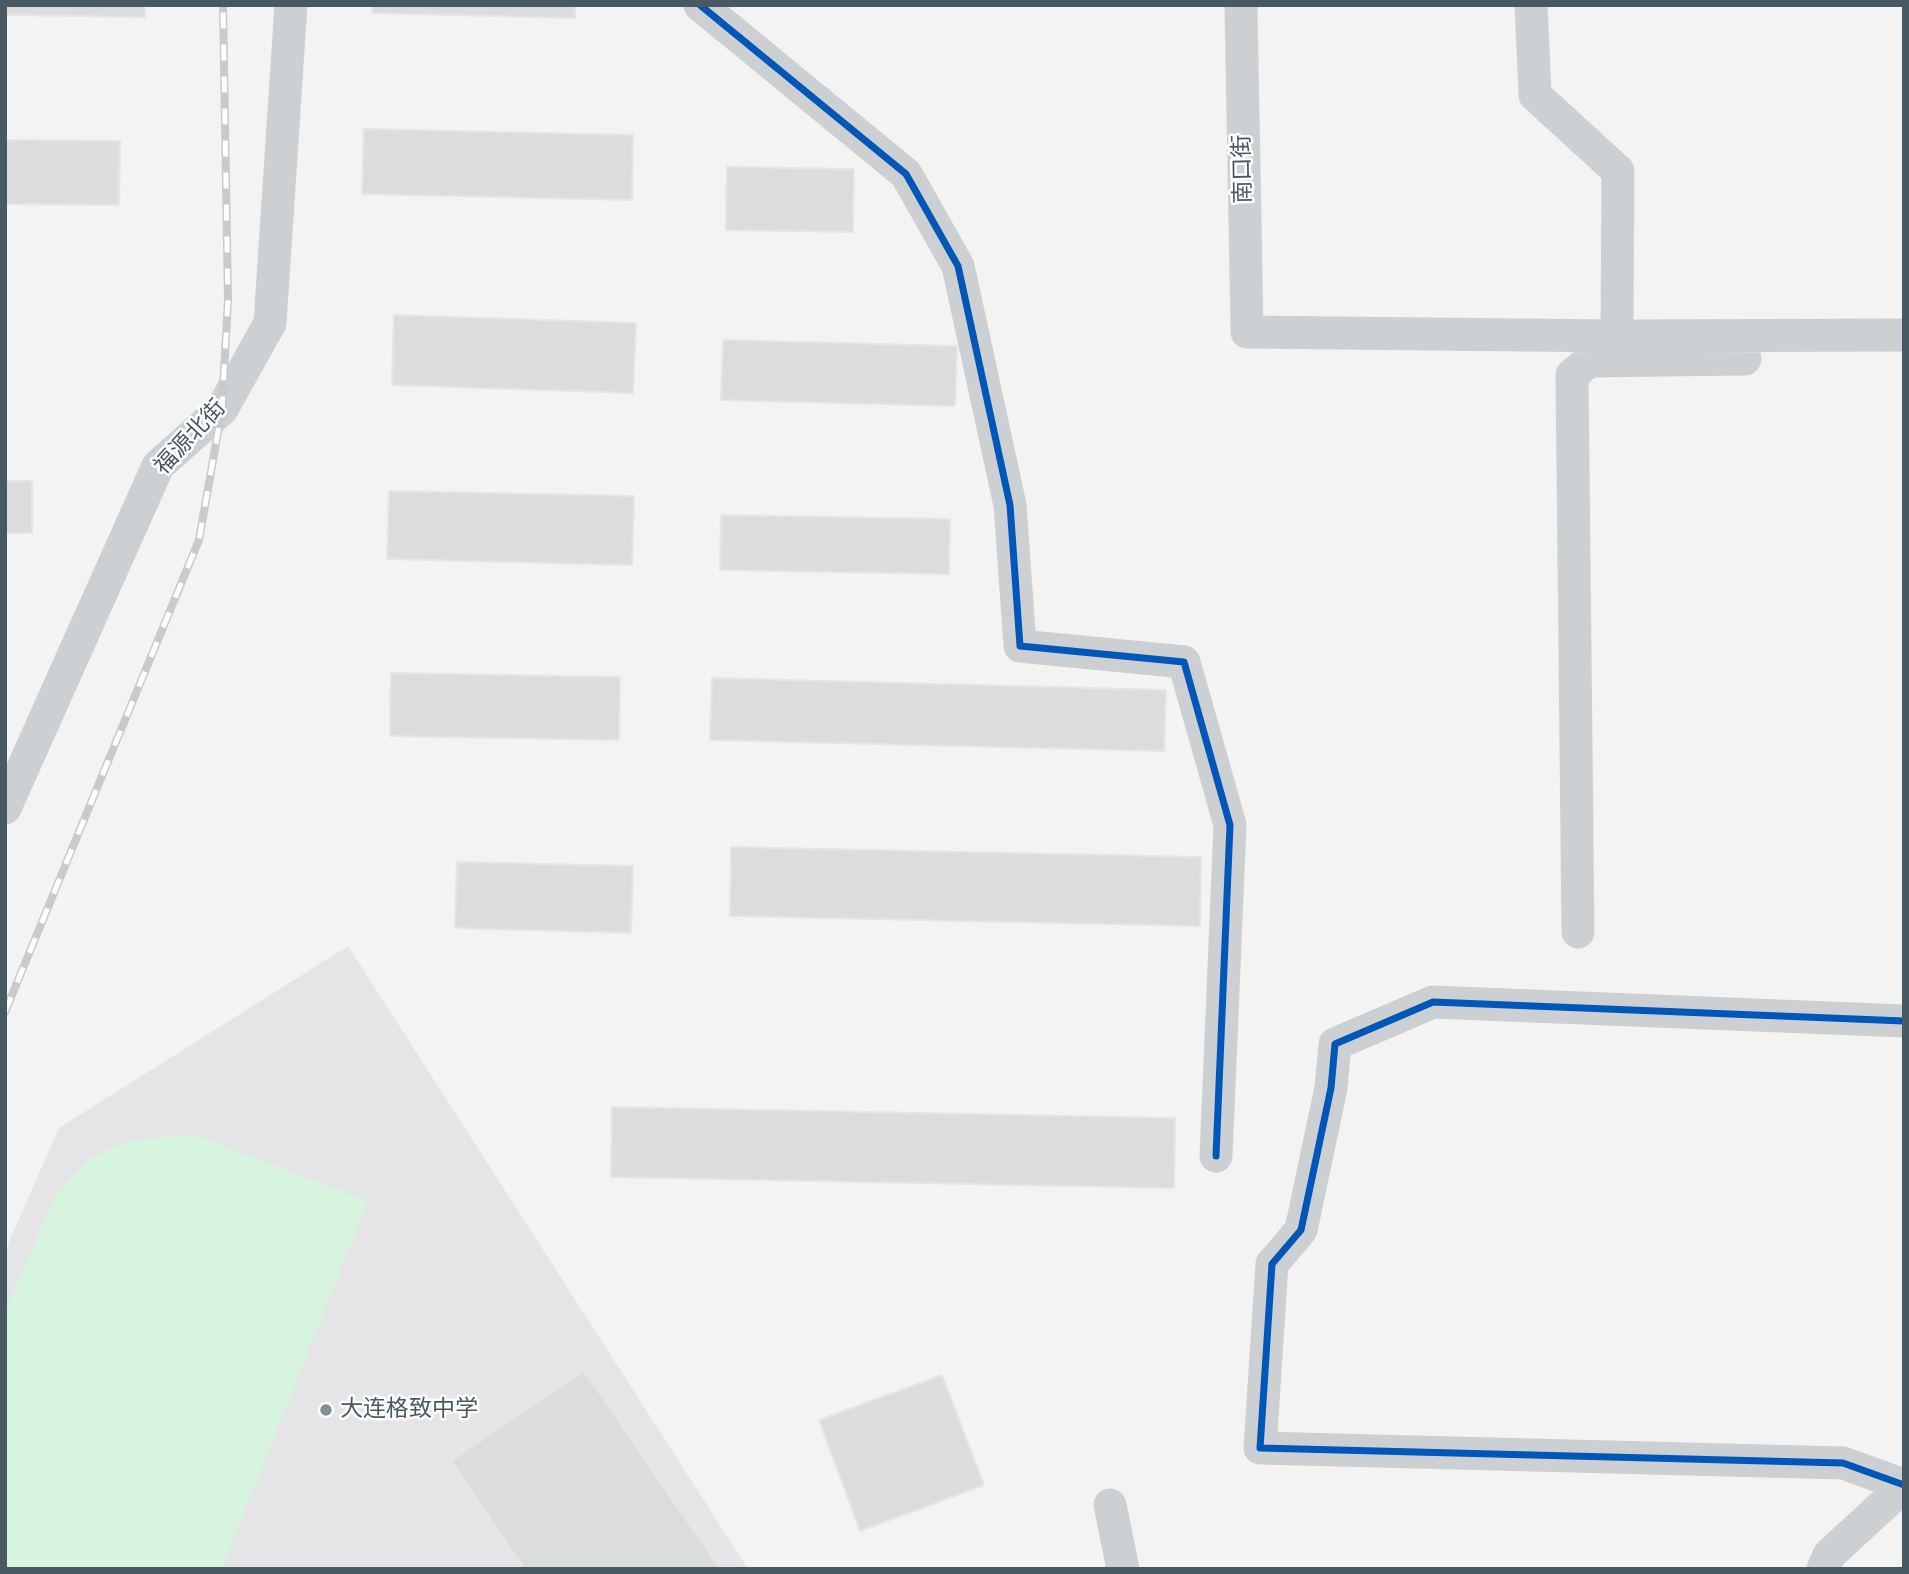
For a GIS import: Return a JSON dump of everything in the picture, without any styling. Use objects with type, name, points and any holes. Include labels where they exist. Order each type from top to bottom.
[{"type":"street","name":"福源北街","points":[[5,808],[158,466],[222,409],[270,323],[291,5]]},
{"type":"street","points":[[700,5],[906,174],[958,265],[1010,505],[1020,646],[1184,663],[1230,825],[1216,1156]]},
{"type":"street","name":"南口街","points":[[1241,5],[1247,332],[1617,337]]},
{"type":"street","points":[[1531,5],[1535,95],[1618,171],[1617,337],[1904,335]]},
{"type":"street","points":[[1578,932],[1572,375],[1589,361],[1762,359],[1794,336]]},
{"type":"street","points":[[1823,1569],[1829,1555],[1904,1486],[1843,1463],[1260,1448],[1272,1265],[1300,1230],[1331,1088],[1335,1044],[1433,1002],[1904,1021]]},
{"type":"street","points":[[1110,1505],[1123,1569]]},
{"type":"shaded area","name":"大连格致中学","points":[[348,946],[748,1569],[5,1569],[5,1251],[59,1128]]},
{"type":"green space","points":[[198,1136],[368,1201],[222,1569],[5,1569],[5,1312],[55,1196],[88,1160],[121,1143],[159,1137]]},
{"type":"building","points":[[5,5],[145,5],[145,17],[5,15]]},
{"type":"building","points":[[373,5],[575,5],[575,18],[372,13]]},
{"type":"building","points":[[364,129],[633,135],[632,200],[362,194]]},
{"type":"building","points":[[5,140],[120,141],[119,205],[5,204]]},
{"type":"building","points":[[727,167],[854,169],[853,232],[726,230]]},
{"type":"building","points":[[394,315],[636,323],[633,393],[392,385]]},
{"type":"building","points":[[723,340],[957,346],[955,406],[721,400]]},
{"type":"building","points":[[5,481],[32,481],[32,533],[5,533]]},
{"type":"building","points":[[389,491],[634,496],[632,565],[387,559]]},
{"type":"building","points":[[721,515],[950,519],[949,574],[720,570]]},
{"type":"building","points":[[391,673],[620,677],[619,740],[390,736]]},
{"type":"building","points":[[712,678],[1166,690],[1164,751],[710,740]]},
{"type":"building","points":[[731,847],[1201,857],[1200,926],[730,916]]},
{"type":"building","points":[[457,862],[633,866],[631,933],[455,928]]},
{"type":"building","points":[[612,1107],[1175,1118],[1174,1188],[611,1177]]},
{"type":"building","points":[[584,1371],[720,1569],[525,1569],[451,1461]]},
{"type":"building","points":[[942,1375],[984,1485],[860,1531],[819,1420]]},
{"type":"railway","points":[[5,1012],[199,540],[222,409],[228,300],[223,5]]},
{"type":"cycle path","points":[[700,5],[906,174],[958,266],[1010,505],[1020,646],[1184,662],[1230,825],[1216,1156]]},
{"type":"cycle path","points":[[1904,1021],[1433,1002],[1335,1044],[1331,1088],[1301,1230],[1272,1264],[1260,1448],[1843,1463],[1904,1485]]},
{"type":"place","name":"大连格致中学","points":[[326,1410]]}]
